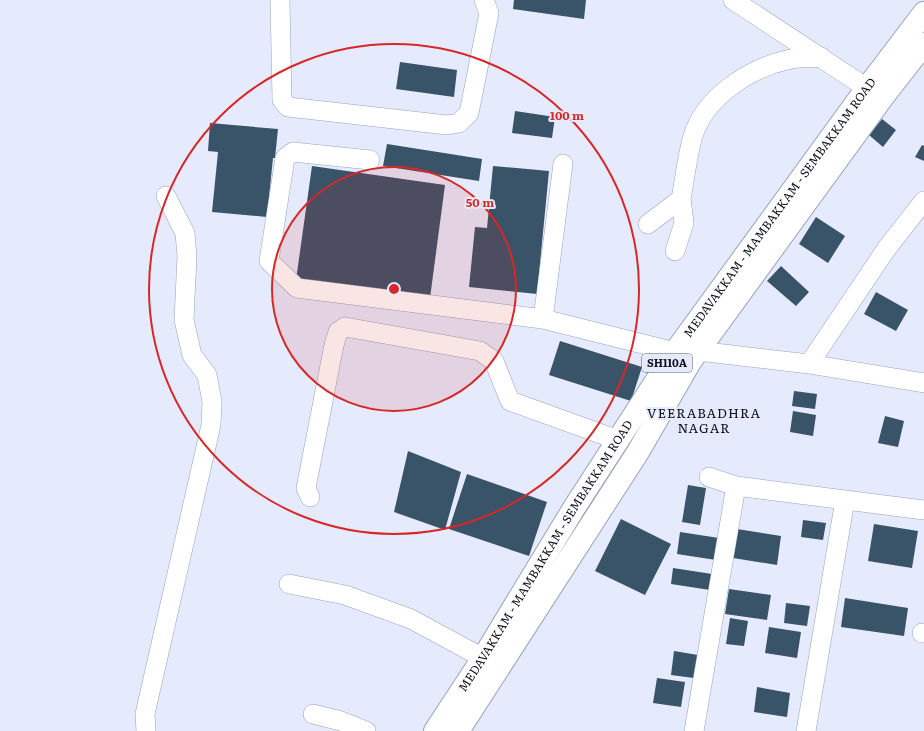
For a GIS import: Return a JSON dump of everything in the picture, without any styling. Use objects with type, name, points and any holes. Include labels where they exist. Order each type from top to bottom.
[{"type":"main road","name":"MEDAVAKKAM - MAMBAKKAM - SEMBAKKAM ROAD","points":[[436,731],[483,658],[574,508],[618,440],[874,93],[924,13]]},
{"type":"main road","name":"MEDAVAKKAM - MAMBAKKAM - SEMBAKKAM ROAD","points":[[874,93],[920,56]]},
{"type":"main road","name":"MEDAVAKKAM - MAMBAKKAM - SEMBAKKAM ROAD","points":[[458,731],[638,452],[690,362],[685,348]]},
{"type":"street","points":[[280,0],[282,100],[288,107],[447,125],[459,123],[469,113],[489,13],[484,0]]},
{"type":"street","points":[[733,0],[874,93]]},
{"type":"street","points":[[675,251],[684,223],[681,199],[693,135],[707,107],[732,85],[761,67],[788,59],[821,57]]},
{"type":"street","points":[[370,160],[293,152],[285,158],[269,260],[297,288],[544,319],[685,348],[809,364],[924,383]]},
{"type":"street","points":[[544,319],[563,164]]},
{"type":"street","points":[[146,731],[145,714],[211,425],[212,402],[207,375],[192,355],[184,320],[188,256],[185,233],[166,196]]},
{"type":"street","points":[[648,224],[681,199]]},
{"type":"street","points":[[809,364],[887,248],[924,201]]},
{"type":"street","points":[[310,497],[306,488],[334,344],[338,332],[345,327],[480,350],[494,361],[510,401],[618,440]]},
{"type":"street","points":[[709,477],[736,486],[924,510]]},
{"type":"street","points":[[694,731],[736,486]]},
{"type":"street","points":[[806,731],[845,500]]},
{"type":"street","points":[[289,584],[345,595],[410,618],[483,658]]},
{"type":"street","points":[[313,714],[341,721],[366,731]]},
{"type":"building","points":[[514,0],[586,0],[584,19],[513,9]]},
{"type":"building","points":[[400,62],[457,70],[454,97],[396,89]]},
{"type":"building","points":[[515,111],[555,117],[552,138],[512,133]]},
{"type":"building","points":[[882,119],[896,130],[883,147],[869,135]]},
{"type":"building","points":[[210,123],[278,129],[275,158],[273,158],[267,217],[212,212],[218,152],[208,151]]},
{"type":"building","points":[[387,144],[482,159],[479,181],[383,166]]},
{"type":"building","points":[[922,145],[924,146],[924,161],[915,157]]},
{"type":"building","points":[[312,166],[445,185],[430,298],[296,280]]},
{"type":"building","points":[[493,166],[549,171],[537,294],[469,287],[475,227],[487,228]]},
{"type":"building","points":[[816,217],[845,236],[828,263],[799,244]]},
{"type":"building","points":[[781,266],[809,292],[796,306],[767,281]]},
{"type":"building","points":[[876,292],[908,310],[896,331],[864,314]]},
{"type":"building","points":[[560,341],[642,367],[631,401],[549,375]]},
{"type":"building","points":[[794,391],[817,394],[815,409],[792,406]]},
{"type":"building","points":[[793,411],[816,415],[813,436],[790,432]]},
{"type":"building","points":[[885,416],[904,421],[898,447],[878,443]]},
{"type":"building","points":[[408,451],[461,472],[445,530],[394,512]]},
{"type":"building","points":[[467,474],[547,502],[529,556],[449,529]]},
{"type":"building","points":[[688,485],[706,488],[700,525],[682,522]]},
{"type":"building","points":[[621,519],[671,544],[645,595],[595,571]]},
{"type":"building","points":[[803,520],[826,523],[823,540],[801,537]]},
{"type":"building","points":[[874,524],[918,531],[912,568],[868,561]]},
{"type":"building","points":[[737,529],[781,536],[777,565],[733,558]]},
{"type":"building","points":[[680,532],[719,538],[716,560],[677,554]]},
{"type":"building","points":[[673,568],[712,574],[710,590],[671,584]]},
{"type":"building","points":[[729,589],[771,595],[767,620],[725,614]]},
{"type":"building","points":[[845,598],[908,608],[904,636],[841,627]]},
{"type":"building","points":[[786,603],[810,606],[807,626],[784,623]]},
{"type":"building","points":[[730,618],[748,621],[744,646],[726,644]]},
{"type":"building","points":[[769,627],[801,632],[797,658],[765,653]]},
{"type":"building","points":[[674,651],[698,655],[694,678],[671,675]]},
{"type":"building","points":[[657,678],[685,682],[681,707],[653,703]]},
{"type":"building","points":[[757,687],[790,693],[787,717],[754,712]]},
{"type":"district","name":"VEERABADHRA NAGAR","points":[[704,420]]}]
